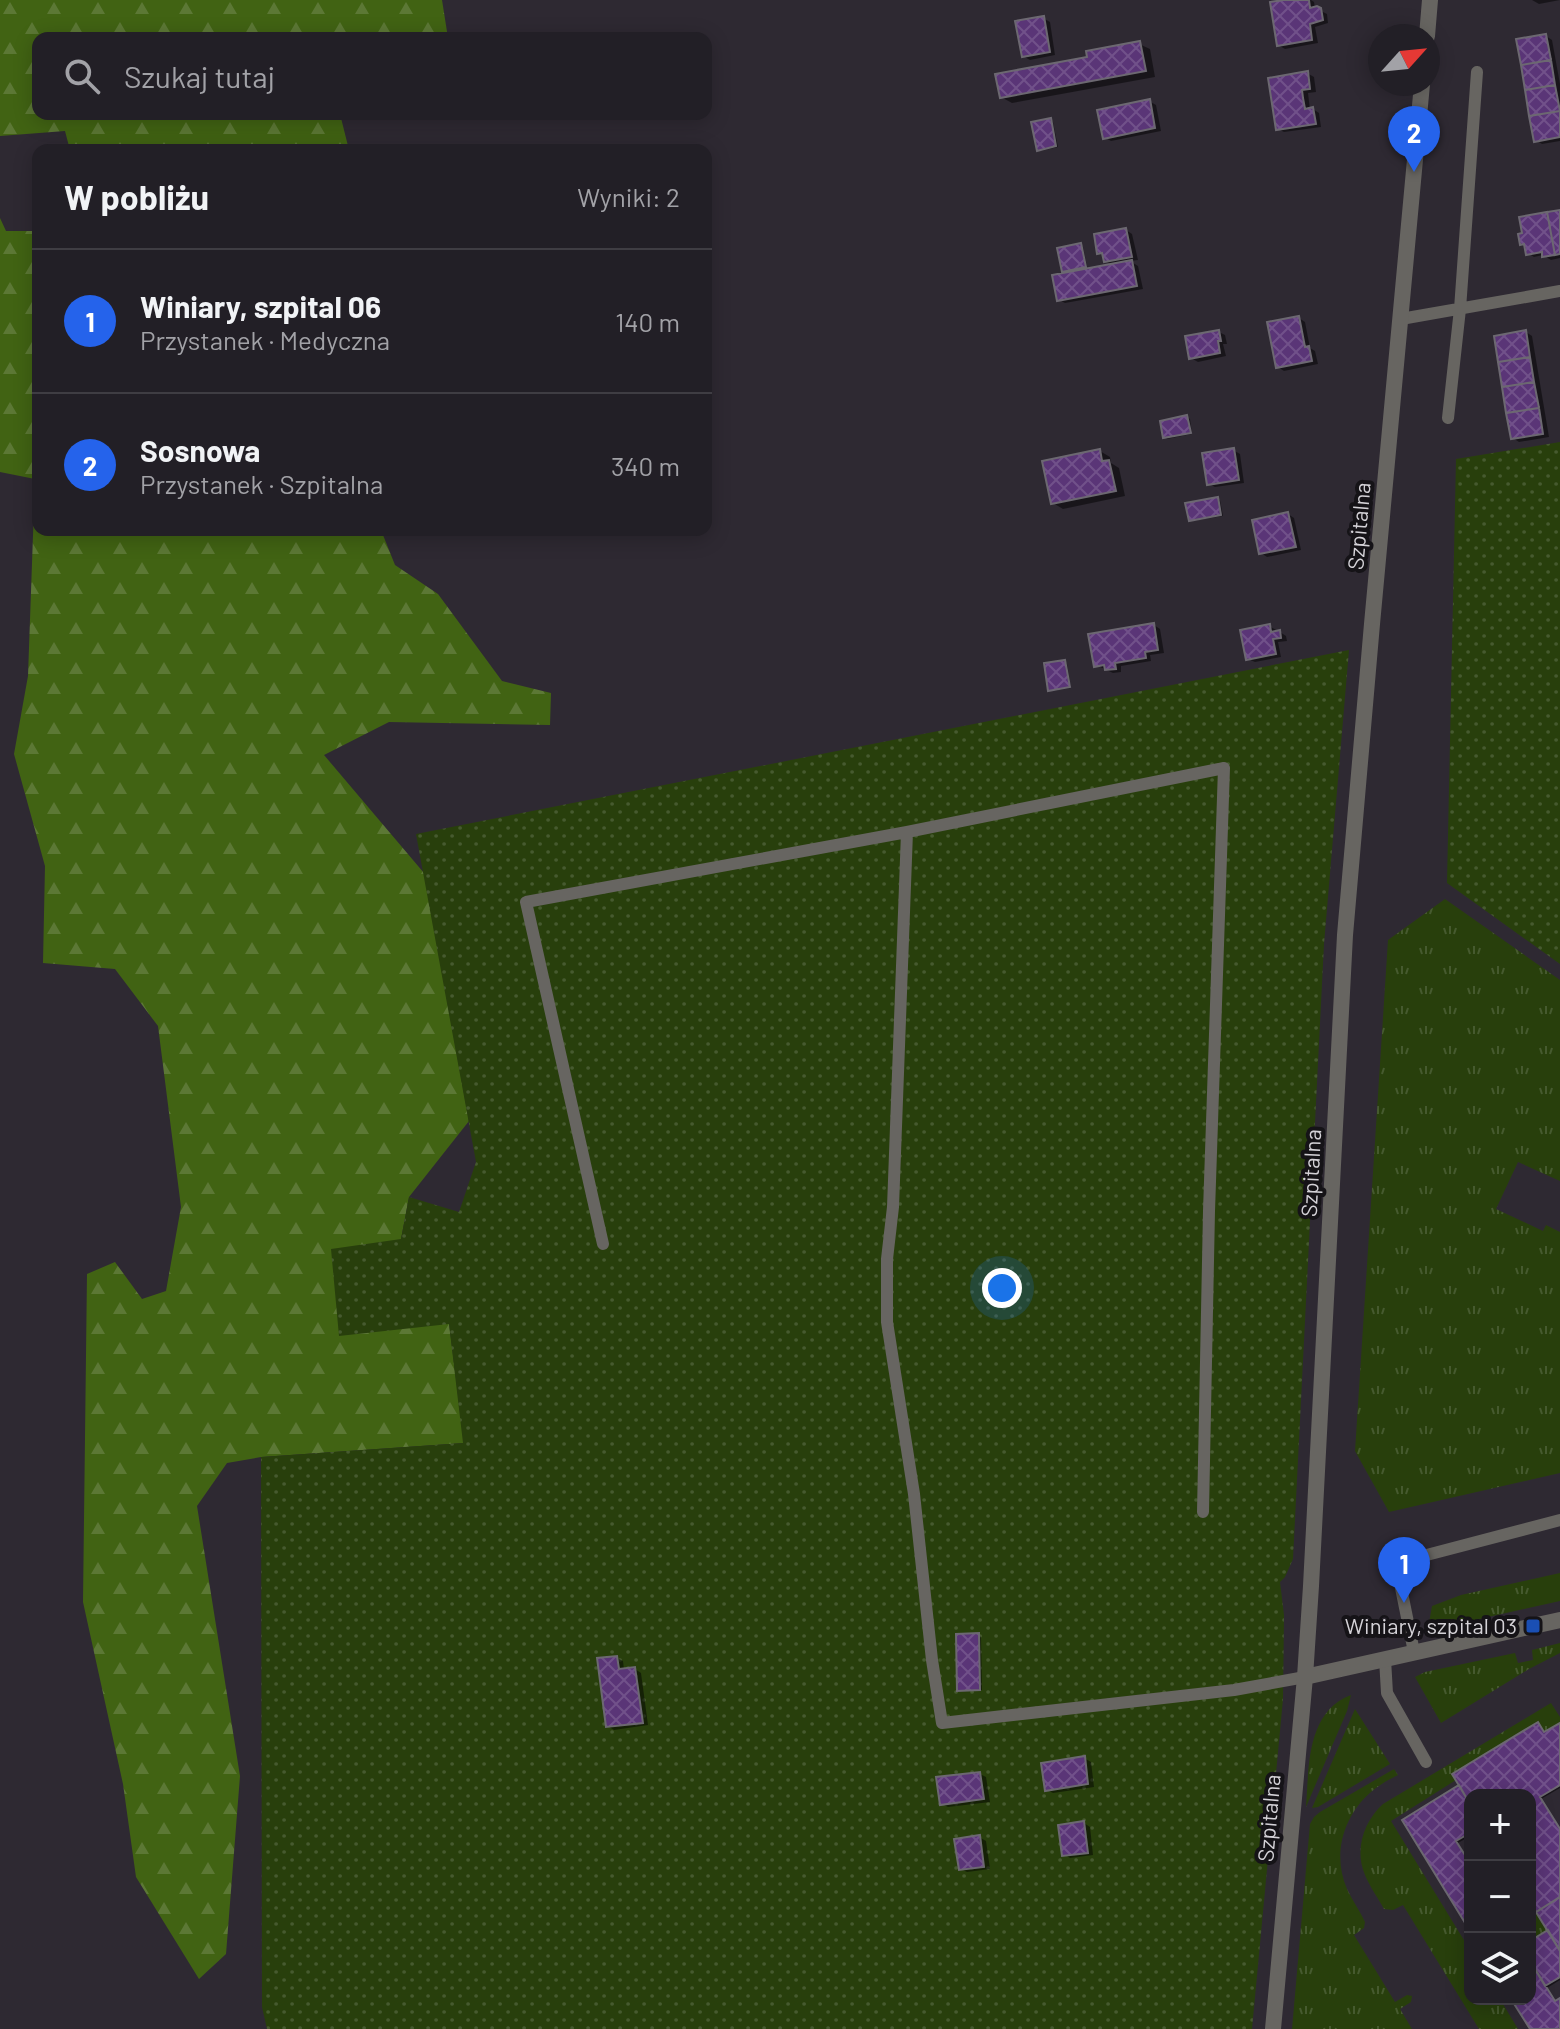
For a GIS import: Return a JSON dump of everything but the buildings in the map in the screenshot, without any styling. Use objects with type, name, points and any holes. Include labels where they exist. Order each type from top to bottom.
[{"type":"street","points":[[1428,24],[1430,0]]},
{"type":"street","name":"Szpitalna","points":[[1273,2029],[1311,1586],[1345,935],[1421,96]]},
{"type":"street","points":[[1305,1677],[1560,1620]]},
{"type":"lane","points":[[1448,418],[1460,309],[1477,72]]},
{"type":"lane","points":[[1401,319],[1560,291]]},
{"type":"lane","points":[[603,1244],[526,902],[907,832],[1224,768],[1209,1211],[1203,1512]]},
{"type":"lane","points":[[907,832],[893,1207],[887,1259],[887,1322],[914,1494],[942,1723],[1234,1690],[1305,1677]]},
{"type":"lane","points":[[1414,1652],[1399,1578],[1407,1562],[1560,1520]]},
{"type":"lane","points":[[1385,1659],[1387,1693],[1426,1762]]},
{"type":"green space","points":[[0,0],[442,0],[447,32],[32,32],[32,120],[342,120],[348,144],[68,144],[65,131],[0,136]]},
{"type":"green space","points":[[0,218],[6,231],[32,231],[32,478],[0,472]]},
{"type":"green space","points":[[1560,442],[1560,964],[1447,883],[1456,459]]},
{"type":"green space","points":[[33,536],[383,536],[395,565],[438,594],[502,681],[551,693],[550,725],[389,722],[324,755],[424,873],[469,1121],[409,1197],[401,1239],[339,1335],[449,1323],[464,1443],[261,1457],[227,1463],[197,1506],[240,1776],[226,1954],[199,1979],[136,1877],[123,1784],[83,1602],[87,1274],[115,1262],[142,1299],[166,1291],[181,1207],[158,1026],[115,969],[43,963],[45,866],[14,754],[28,676]]},
{"type":"green space","points":[[1349,650],[1324,944],[1293,1559],[1280,1582],[1284,1615],[1283,1699],[1252,2029],[267,2029],[262,2007],[261,1457],[463,1443],[449,1324],[339,1336],[331,1249],[401,1239],[409,1197],[459,1212],[476,1162],[416,834]]},
{"type":"green space","points":[[1445,899],[1560,980],[1560,1181],[1518,1162],[1496,1209],[1543,1231],[1546,1225],[1560,1232],[1560,1473],[1389,1512],[1355,1451],[1388,940]]},
{"type":"green space","points":[[1560,1573],[1560,1601],[1444,1627],[1429,1623],[1432,1606],[1461,1595]]},
{"type":"green space","points":[[1560,1643],[1560,1653],[1441,1723],[1415,1677],[1425,1672],[1515,1653],[1518,1663],[1533,1660],[1532,1650]]},
{"type":"green space","points":[[1351,1695],[1306,1807],[1310,1759],[1318,1728],[1325,1714],[1336,1703]]},
{"type":"green space","points":[[1551,1703],[1560,1717],[1560,1723],[1544,1732],[1537,1722],[1453,1774],[1456,1780],[1391,1821],[1464,1940],[1464,2005],[1403,1905],[1393,1910],[1384,1909],[1367,1879],[1360,1856],[1363,1836],[1383,1804]]},
{"type":"green space","points":[[1355,1709],[1390,1764],[1312,1808]]},
{"type":"green space","points":[[1394,1769],[1398,1775],[1371,1792],[1353,1812],[1343,1837],[1340,1863],[1347,1889],[1365,1922],[1364,1928],[1354,1935],[1395,2002],[1407,1995],[1412,1996],[1411,2002],[1400,2009],[1412,2029],[1292,2029],[1310,1824],[1320,1812]]},
{"type":"green space","points":[[1536,1911],[1548,1930],[1536,1937]]},
{"type":"green space","points":[[1464,2005],[1504,2005],[1518,2029],[1479,2029]]},
{"type":"place","name":"Sosnowa","points":[[1414,172]]},
{"type":"place","name":"Winiary, szpital 06","points":[[1404,1603]]},
{"type":"place","name":"Winiary, szpital 03","points":[[1533,1626]]}]
